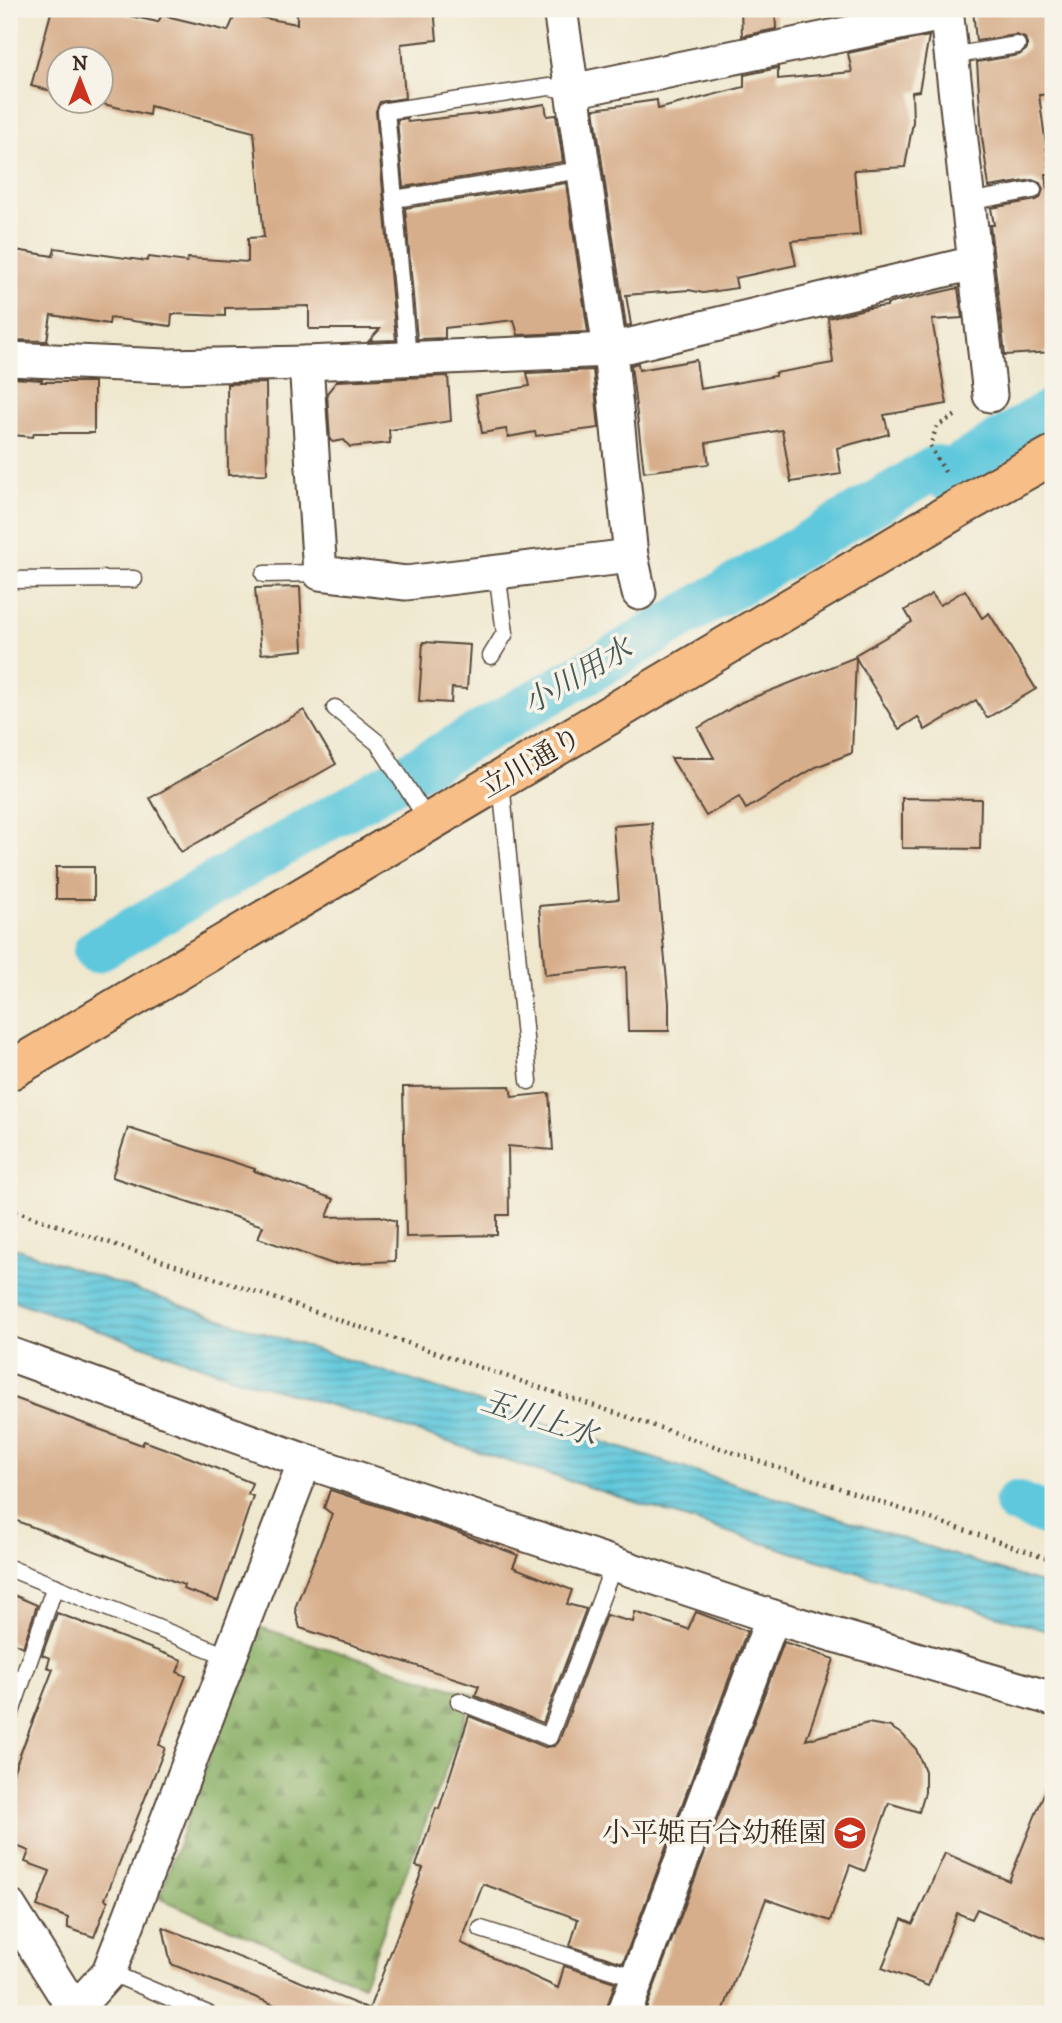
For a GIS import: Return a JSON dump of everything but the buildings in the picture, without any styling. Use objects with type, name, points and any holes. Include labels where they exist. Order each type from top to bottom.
[{"type":"main road","name":"立川通り","points":[[9,1071],[962,506],[1053,455]]},
{"type":"street","points":[[560,9],[610,350],[631,556],[639,593]]},
{"type":"street","points":[[572,91],[947,11],[990,395]]},
{"type":"street","points":[[9,359],[166,366],[610,350],[974,263]]},
{"type":"street","points":[[306,363],[320,573],[406,583],[631,556]]},
{"type":"street","points":[[9,1354],[305,1461],[614,1564],[773,1616],[1053,1699]]},
{"type":"street","points":[[9,1906],[75,2013],[109,1972],[305,1461]]},
{"type":"street","points":[[624,2014],[773,1616]]},
{"type":"lane","points":[[951,56],[1017,45]]},
{"type":"lane","points":[[408,358],[386,111],[549,87],[572,91]]},
{"type":"lane","points":[[394,199],[582,170]]},
{"type":"lane","points":[[967,201],[1033,190]]},
{"type":"lane","points":[[491,656],[505,633],[497,572]]},
{"type":"lane","points":[[264,574],[320,573]]},
{"type":"lane","points":[[9,580],[134,579]]},
{"type":"lane","points":[[335,708],[378,743],[429,822]]},
{"type":"lane","points":[[501,780],[529,1081]]},
{"type":"lane","points":[[459,1701],[550,1737],[614,1564]]},
{"type":"lane","points":[[9,1568],[229,1657]]},
{"type":"lane","points":[[9,1718],[55,1586]]},
{"type":"lane","points":[[481,1929],[637,1978]]},
{"type":"lane","points":[[109,1972],[208,2014]]},
{"type":"path","points":[[951,481],[930,446],[937,426],[990,395]]},
{"type":"path","points":[[9,1209],[1053,1560]]},
{"type":"green space","points":[[256,1626],[474,1695],[363,1985],[159,1898]]},
{"type":"water","points":[[9,1246],[224,1320],[1053,1587],[1053,1633],[364,1415],[234,1377],[9,1299]]},
{"type":"waterway","name":"小川用水","points":[[95,951],[616,656],[936,467],[942,476],[1053,409]]},
{"type":"waterway","points":[[1016,1503],[1053,1517]]},
{"type":"place","name":"小平姫百合幼稚園","points":[[850,1833]]},
{"type":"water label","name":"玉川上水","points":[[539,1419]]}]
